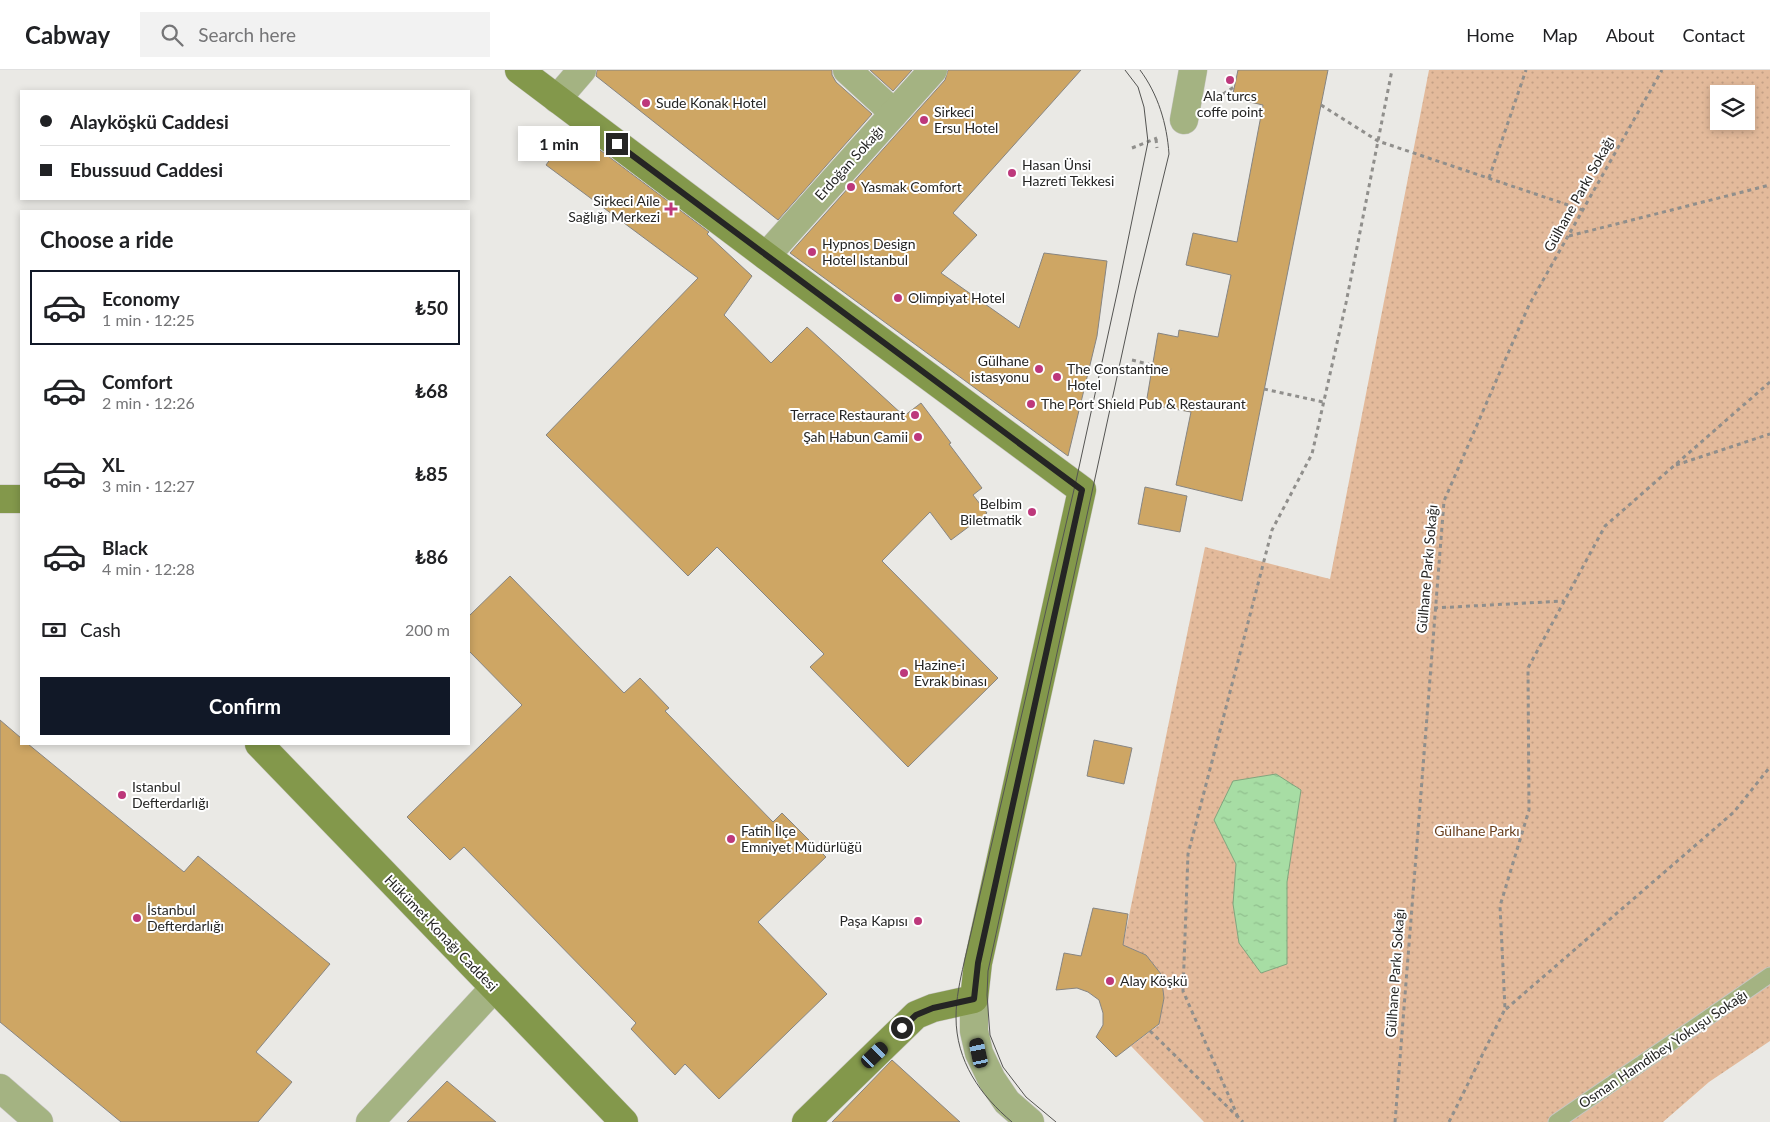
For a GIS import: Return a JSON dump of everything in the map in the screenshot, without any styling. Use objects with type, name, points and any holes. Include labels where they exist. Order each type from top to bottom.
[{"type":"main road","points":[[519,70],[1082,490],[978,963],[974,999],[933,1008],[916,1015],[806,1122]]},
{"type":"main road","points":[[0,498],[20,500]]},
{"type":"main road","name":"Hükümet Konağı Caddesi","points":[[260,745],[624,1122]]},
{"type":"street","points":[[557,99],[582,70]]},
{"type":"street","points":[[847,70],[894,113]]},
{"type":"street","name":"Erdoğan Sokağı","points":[[766,256],[933,70]]},
{"type":"street","points":[[1184,120],[1193,70]]},
{"type":"street","points":[[370,1122],[494,988]]},
{"type":"street","points":[[974,999],[974,1031],[979,1053],[992,1080],[1008,1102],[1030,1122]]},
{"type":"street","points":[[0,1088],[39,1122]]},
{"type":"lane","name":"Osman Hamdibey Yokuşu Sokağı","points":[[1556,1122],[1770,975]]},
{"type":"path","points":[[1238,1117],[1183,991],[1188,854],[1272,530],[1312,454],[1346,303],[1392,70]]},
{"type":"path","points":[[1489,178],[1526,70]]},
{"type":"path","name":"Gülhane Parkı Sokağı","points":[[1395,1122],[1434,608],[1444,501],[1529,305],[1662,70]]},
{"type":"path","points":[[1321,105],[1378,141],[1583,210]]},
{"type":"path","points":[[1156,138],[1157,148]]},
{"type":"path","points":[[1568,236],[1770,185]]},
{"type":"path","points":[[1132,360],[1171,370]]},
{"type":"path","points":[[1505,1009],[1500,906],[1529,810],[1528,668],[1605,526],[1770,382]]},
{"type":"path","points":[[1264,390],[1324,402]]},
{"type":"path","points":[[1673,466],[1770,434]]},
{"type":"path","points":[[1434,608],[1564,600]]},
{"type":"path","points":[[1449,1122],[1505,1009],[1734,812],[1770,767]]},
{"type":"path","points":[[1150,1031],[1243,1122]]},
{"type":"green space","name":"Gülhane Parkı","points":[[1429,70],[1770,70],[1770,1041],[1709,1082],[1663,1122],[1204,1122],[1131,1046],[1159,1025],[1164,998],[1161,974],[1146,955],[1123,945],[1205,547],[1330,579]]},
{"type":"water","points":[[1276,774],[1301,790],[1287,882],[1287,964],[1261,973],[1239,943],[1233,904],[1236,864],[1214,820],[1233,781]]},
{"type":"building","points":[[597,70],[832,70],[832,75],[836,82],[872,114],[778,220],[596,76]]},
{"type":"building","points":[[870,70],[912,70],[893,91]]},
{"type":"building","points":[[948,70],[1081,70],[953,213],[977,235],[941,273],[1019,328],[1044,253],[1107,261],[1097,336],[1068,456],[790,253],[945,80]]},
{"type":"building","points":[[1238,70],[1328,70],[1242,501],[1176,485],[1191,412],[1146,404],[1158,333],[1178,337],[1179,330],[1218,337],[1231,275],[1186,265],[1193,233],[1237,242],[1263,105],[1232,98]]},
{"type":"building","points":[[572,129],[709,232],[707,234],[752,276],[724,315],[771,363],[807,327],[904,416],[921,403],[982,488],[973,495],[987,513],[951,540],[930,512],[882,561],[998,678],[908,767],[810,667],[824,654],[717,547],[688,576],[546,435],[698,278],[546,165]]},
{"type":"building","points":[[1145,487],[1187,496],[1180,532],[1138,524]]},
{"type":"building","points":[[510,576],[624,693],[640,678],[669,708],[665,711],[773,822],[782,813],[826,857],[758,922],[827,994],[719,1099],[685,1064],[675,1075],[631,1029],[636,1023],[464,847],[450,860],[407,817],[522,705],[470,652],[470,615]]},
{"type":"building","name":"İstanbul Defterdarlığı","points":[[0,720],[20,737],[20,745],[29,745],[184,872],[198,856],[330,964],[256,1052],[292,1082],[258,1122],[121,1122],[0,1022]]},
{"type":"building","points":[[1094,740],[1132,748],[1124,784],[1087,776]]},
{"type":"building","name":"Alay Köşkü","points":[[1093,908],[1128,914],[1123,945],[1146,955],[1161,974],[1164,998],[1159,1024],[1116,1057],[1096,1037],[1103,1025],[1103,1013],[1099,1000],[1088,992],[1077,988],[1056,990],[1064,953],[1081,956]]},
{"type":"building","points":[[892,1060],[960,1122],[832,1122]]},
{"type":"building","points":[[447,1081],[496,1122],[407,1122]]},
{"type":"tram line","points":[[1012,1122],[1000,1112],[980,1089],[965,1062],[957,1033],[958,990],[1076,481],[1148,142],[1144,107],[1138,87],[1125,70]]},
{"type":"tram line","points":[[1056,1122],[1026,1097],[1003,1067],[990,1035],[987,995],[988,971],[1135,294],[1169,154],[1164,121],[1157,99],[1140,70]]},
{"type":"place","name":"Ala turcs coffe point","points":[[1230,80]]},
{"type":"place","name":"Sude Konak Hotel","points":[[646,103]]},
{"type":"place","name":"Sirkeci Ersu Hotel","points":[[924,120]]},
{"type":"place","name":"Hasan Ünsi Hazreti Tekkesi","points":[[1012,173]]},
{"type":"place","name":"Yasmak Comfort","points":[[851,187]]},
{"type":"place","name":"Sirkeci Aile Sağlığı Merkezi","points":[[671,209]]},
{"type":"place","name":"Hypnos Design Hotel Istanbul","points":[[812,252]]},
{"type":"place","name":"Olimpiyat Hotel","points":[[898,298]]},
{"type":"place","name":"Gülhane istasyonu","points":[[1039,369]]},
{"type":"place","name":"The Constantine Hotel","points":[[1057,377]]},
{"type":"place","name":"The Port Shield Pub & Restaurant","points":[[1031,404]]},
{"type":"place","name":"Terrace Restaurant","points":[[915,415]]},
{"type":"place","name":"Şah Habun Camii","points":[[918,437]]},
{"type":"place","name":"Belbim Biletmatik","points":[[1032,512]]},
{"type":"place","name":"Hazine-i Evrak binası","points":[[904,673]]},
{"type":"place","name":"Istanbul Defterdarlığı","points":[[122,795]]},
{"type":"place","name":"Fatih İlçe Emniyet Müdürlüğü","points":[[731,839]]},
{"type":"place","name":"İstanbul Defterdarlığı","points":[[137,918]]},
{"type":"place","name":"Paşa Kapısı","points":[[918,921]]},
{"type":"place","name":"Alay Köşkü","points":[[1110,981]]},
{"type":"route","points":[[617,144],[1082,490],[978,963],[974,999],[933,1008],[916,1015],[902,1028]]}]
